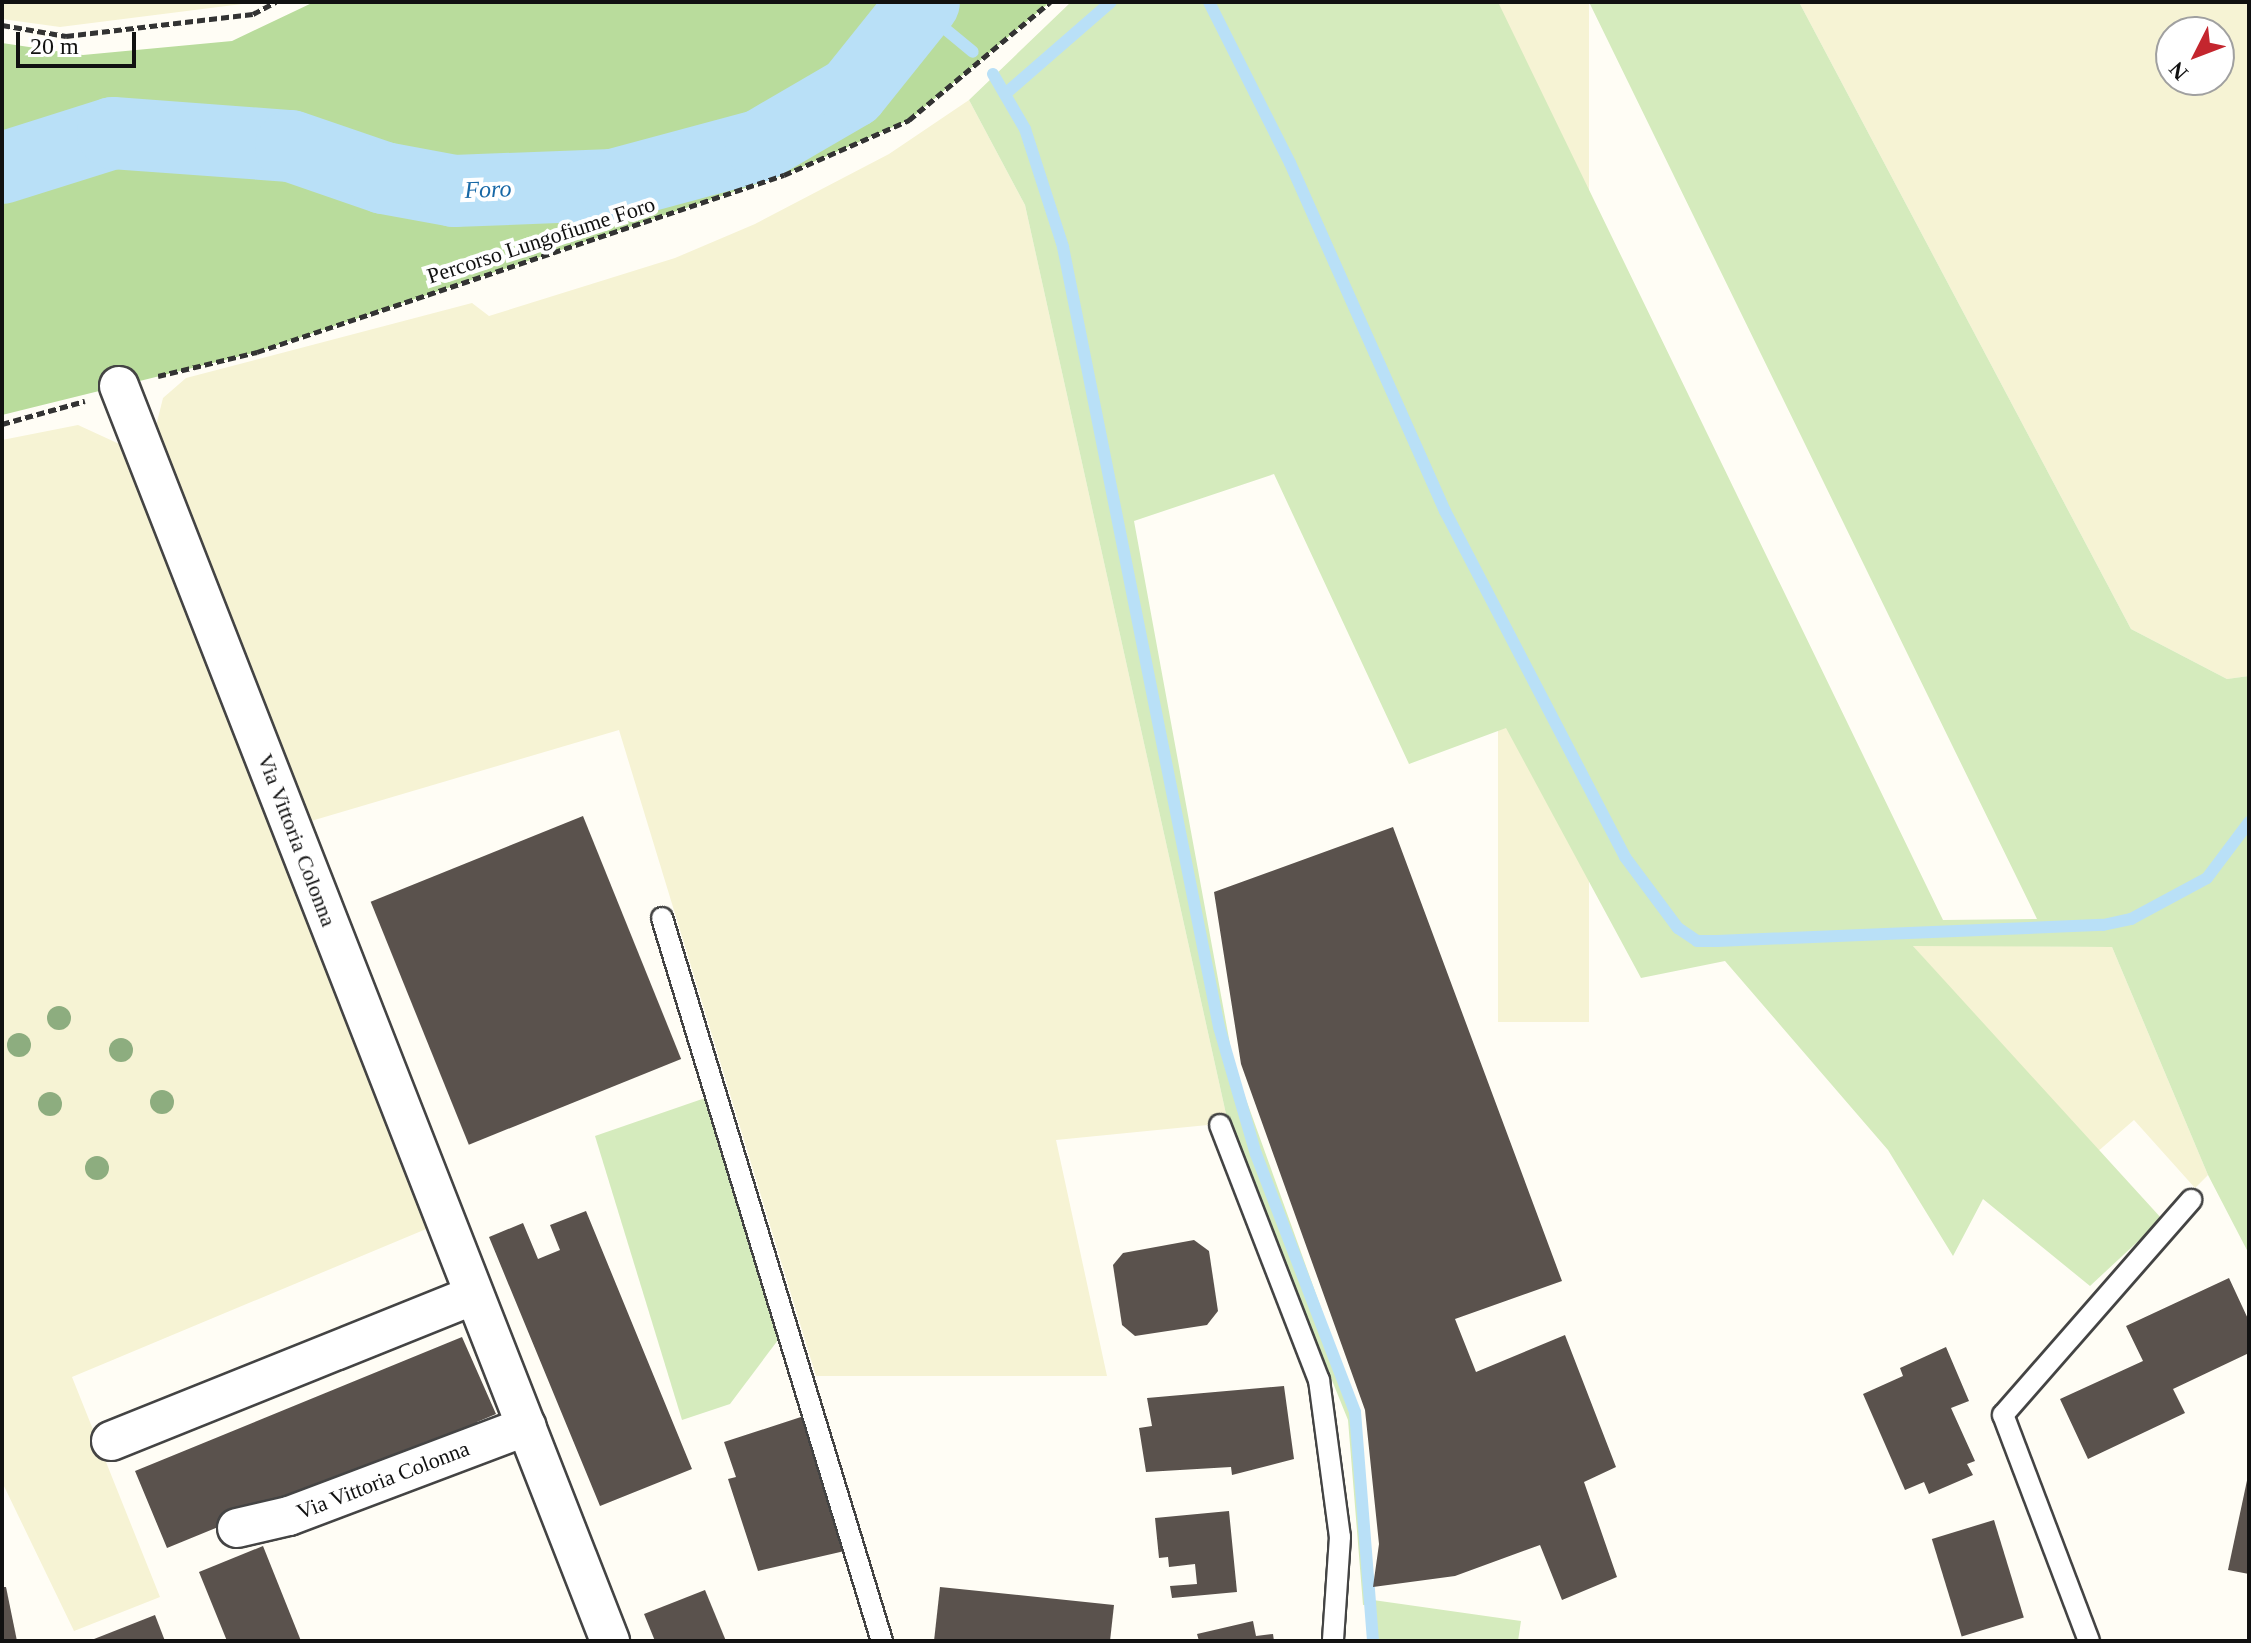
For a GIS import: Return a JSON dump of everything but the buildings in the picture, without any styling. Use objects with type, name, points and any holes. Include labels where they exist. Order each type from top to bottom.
[{"type":"street","name":"Via Vittoria Colonna","points":[[119,386],[610,1641]]},
{"type":"street","points":[[111,1441],[474,1295]]},
{"type":"street","name":"Via Vittoria Colonna","points":[[237,1528],[289,1516],[527,1426]]},
{"type":"lane","points":[[662,918],[882,1641]]},
{"type":"lane","points":[[1220,1125],[1319,1380],[1340,1537],[1333,1641]]},
{"type":"lane","points":[[2089,1641],[2003,1415],[2191,1200]]},
{"type":"path","points":[[2,25],[66,36],[253,14],[276,2]]},
{"type":"path","name":"Percorso Lungofiume Foro","points":[[2,424],[105,395],[119,386],[257,352],[784,175],[909,120],[1050,2]]},
{"type":"shaded area","points":[[2,2],[258,2],[60,27],[2,19]]},
{"type":"shaded area","points":[[1498,2],[1589,2],[1589,1022],[1498,1022]]},
{"type":"shaded area","points":[[1799,2],[2249,2],[2249,676],[2227,679],[2131,629]]},
{"type":"shaded area","points":[[969,100],[1025,205],[1228,1123],[1056,1140],[1107,1376],[816,1376],[619,730],[301,824],[158,474],[157,422],[163,398],[186,378],[472,303],[489,316],[675,258],[755,224],[889,154]]},
{"type":"shaded area","points":[[78,425],[128,448],[431,1227],[72,1377],[160,1597],[74,1631],[2,1482],[2,440]]},
{"type":"shaded area","points":[[1912,945],[2112,947],[2208,1175],[2195,1188],[2134,1120],[2096,1153]]},
{"type":"green space","points":[[314,2],[1050,2],[909,120],[784,175],[257,352],[2,415],[2,43],[83,55],[232,41]]},
{"type":"green space","points":[[1071,2],[1498,2],[1943,920],[2037,919],[1589,2],[1799,2],[2131,629],[2227,679],[2249,676],[2249,1254],[2208,1175],[2112,947],[1913,946],[2162,1219],[2090,1286],[1983,1199],[1953,1256],[1888,1150],[1725,961],[1641,978],[1506,728],[1409,764],[1274,474],[1134,521],[1234,1066],[1361,1419],[1373,1600],[1521,1621],[1518,1641],[1375,1641],[1375,1604],[1363,1605],[1348,1420],[1228,1123],[1025,205],[969,100]]},
{"type":"green space","points":[[708,1097],[781,1336],[730,1404],[682,1420],[595,1136]]},
{"type":"waterway","name":"Foro","points":[[2,168],[113,133],[291,146],[384,178],[454,191],[613,185],[761,145],[852,92],[924,2]]},
{"type":"waterway","points":[[1005,94],[1111,2]]},
{"type":"waterway","points":[[1209,2],[1290,163],[1445,511],[1625,857],[1678,928],[1697,941],[1717,941],[2103,925],[2131,919],[2207,878],[2249,822]]},
{"type":"waterway","points":[[921,9],[973,52]]},
{"type":"waterway","points":[[993,74],[1025,129],[1063,247],[1219,1027],[1256,1154],[1355,1412],[1373,1641]]}]
